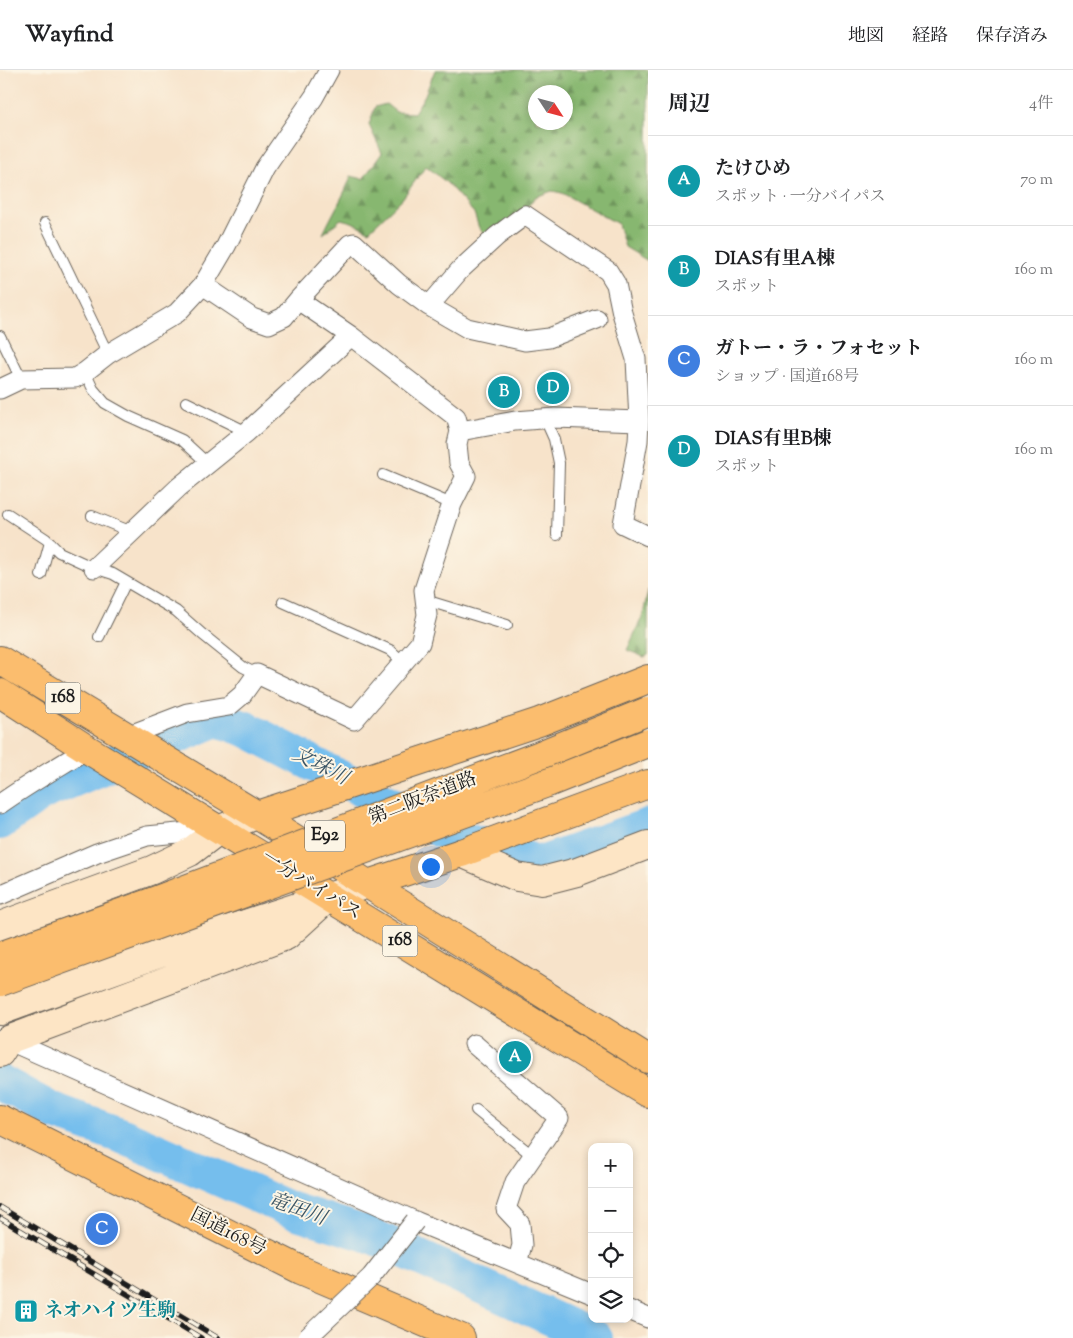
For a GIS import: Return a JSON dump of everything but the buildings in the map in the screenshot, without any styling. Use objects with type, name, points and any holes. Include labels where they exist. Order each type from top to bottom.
[{"type":"highway","name":"一分バイパス","points":[[0,660],[257,815],[648,1059]]},
{"type":"highway","points":[[257,815],[539,722],[648,679]]},
{"type":"highway","name":"一分バイパス","points":[[0,693],[91,751],[648,1093]]},
{"type":"highway","name":"第二阪奈道路","points":[[0,956],[148,903],[522,762],[648,711]]},
{"type":"highway","name":"第二阪奈道路","points":[[0,982],[550,782],[648,743]]},
{"type":"highway","points":[[368,884],[648,784]]},
{"type":"highway","name":"国道168号","points":[[0,1119],[302,1270],[461,1338]]},
{"type":"street","points":[[0,389],[21,379],[75,378],[108,354],[177,313],[203,285],[226,246],[265,168],[314,97],[330,70]]},
{"type":"street","points":[[429,306],[460,270],[525,215],[608,271],[616,284],[622,313],[636,359],[638,441],[622,524],[648,536]]},
{"type":"street","points":[[203,285],[252,318],[269,324],[284,317],[350,244],[354,244],[399,284],[429,306],[467,328],[525,341],[549,338],[597,319]]},
{"type":"street","points":[[127,736],[187,713],[229,706],[242,694],[257,674],[354,720],[420,643],[427,615],[424,590],[452,504],[466,476],[459,463],[457,444],[460,431],[456,416],[351,336],[298,300]]},
{"type":"street","points":[[94,568],[207,463],[247,432],[351,336]]},
{"type":"street","points":[[460,431],[515,421],[545,418],[639,421]]},
{"type":"street","points":[[0,804],[19,790],[91,751]]},
{"type":"street","points":[[0,895],[97,853],[147,836],[220,829],[257,815]]},
{"type":"street","points":[[0,926],[152,870],[190,852],[220,829]]},
{"type":"street","points":[[461,852],[517,877],[542,882],[577,872],[648,845]]},
{"type":"street","points":[[0,1011],[199,939],[368,884]]},
{"type":"street","points":[[3,1043],[286,936],[328,897]]},
{"type":"street","points":[[3,1043],[415,1221],[588,1292]]},
{"type":"street","points":[[474,1044],[559,1118],[514,1182],[506,1209],[520,1224],[522,1245],[517,1262]]},
{"type":"street","points":[[308,1338],[371,1277],[415,1221]]},
{"type":"street","points":[[633,1312],[648,1318]]},
{"type":"lane","points":[[45,223],[108,354]]},
{"type":"lane","points":[[0,336],[21,379]]},
{"type":"lane","points":[[85,372],[94,389],[105,403],[128,416],[182,440],[207,463]]},
{"type":"lane","points":[[186,402],[247,432]]},
{"type":"lane","points":[[545,418],[554,439],[558,463],[556,534]]},
{"type":"lane","points":[[383,475],[452,504]]},
{"type":"lane","points":[[8,514],[50,542],[59,552],[94,568],[113,574],[176,611],[243,667],[257,674]]},
{"type":"lane","points":[[92,516],[132,532]]},
{"type":"lane","points":[[42,575],[50,542]]},
{"type":"lane","points":[[99,637],[126,582]]},
{"type":"lane","points":[[425,600],[506,624]]},
{"type":"lane","points":[[283,602],[390,650],[403,662]]},
{"type":"lane","points":[[476,1110],[533,1156]]},
{"type":"green space","points":[[435,70],[648,70],[648,261],[625,247],[618,224],[562,193],[552,191],[535,197],[528,206],[487,237],[479,228],[474,213],[447,183],[426,166],[402,199],[369,231],[352,222],[341,219],[323,234],[351,176],[363,179],[382,153],[369,125],[375,107],[386,104],[396,112],[414,113],[425,95]]},
{"type":"green space","points":[[648,590],[648,655],[644,657],[627,650],[643,615]]},
{"type":"waterway","name":"文珠川","points":[[0,822],[41,793],[217,719],[246,729],[448,834],[541,864],[648,826]]},
{"type":"waterway","name":"竜田川","points":[[0,1082],[53,1111],[125,1137],[291,1210],[370,1235],[595,1338]]},
{"type":"railway","points":[[0,1207],[218,1338]]},
{"type":"railway","points":[[0,1218],[201,1338]]},
{"type":"place","name":"DIAS有里B棟","points":[[553,388]]},
{"type":"place","name":"DIAS有里A棟","points":[[504,392]]},
{"type":"place","name":"たけひめ","points":[[515,1057]]},
{"type":"place","name":"ガトー・ラ・フォセット","points":[[102,1229]]},
{"type":"place","name":"ネオハイツ生駒","points":[[26,1311]]}]
